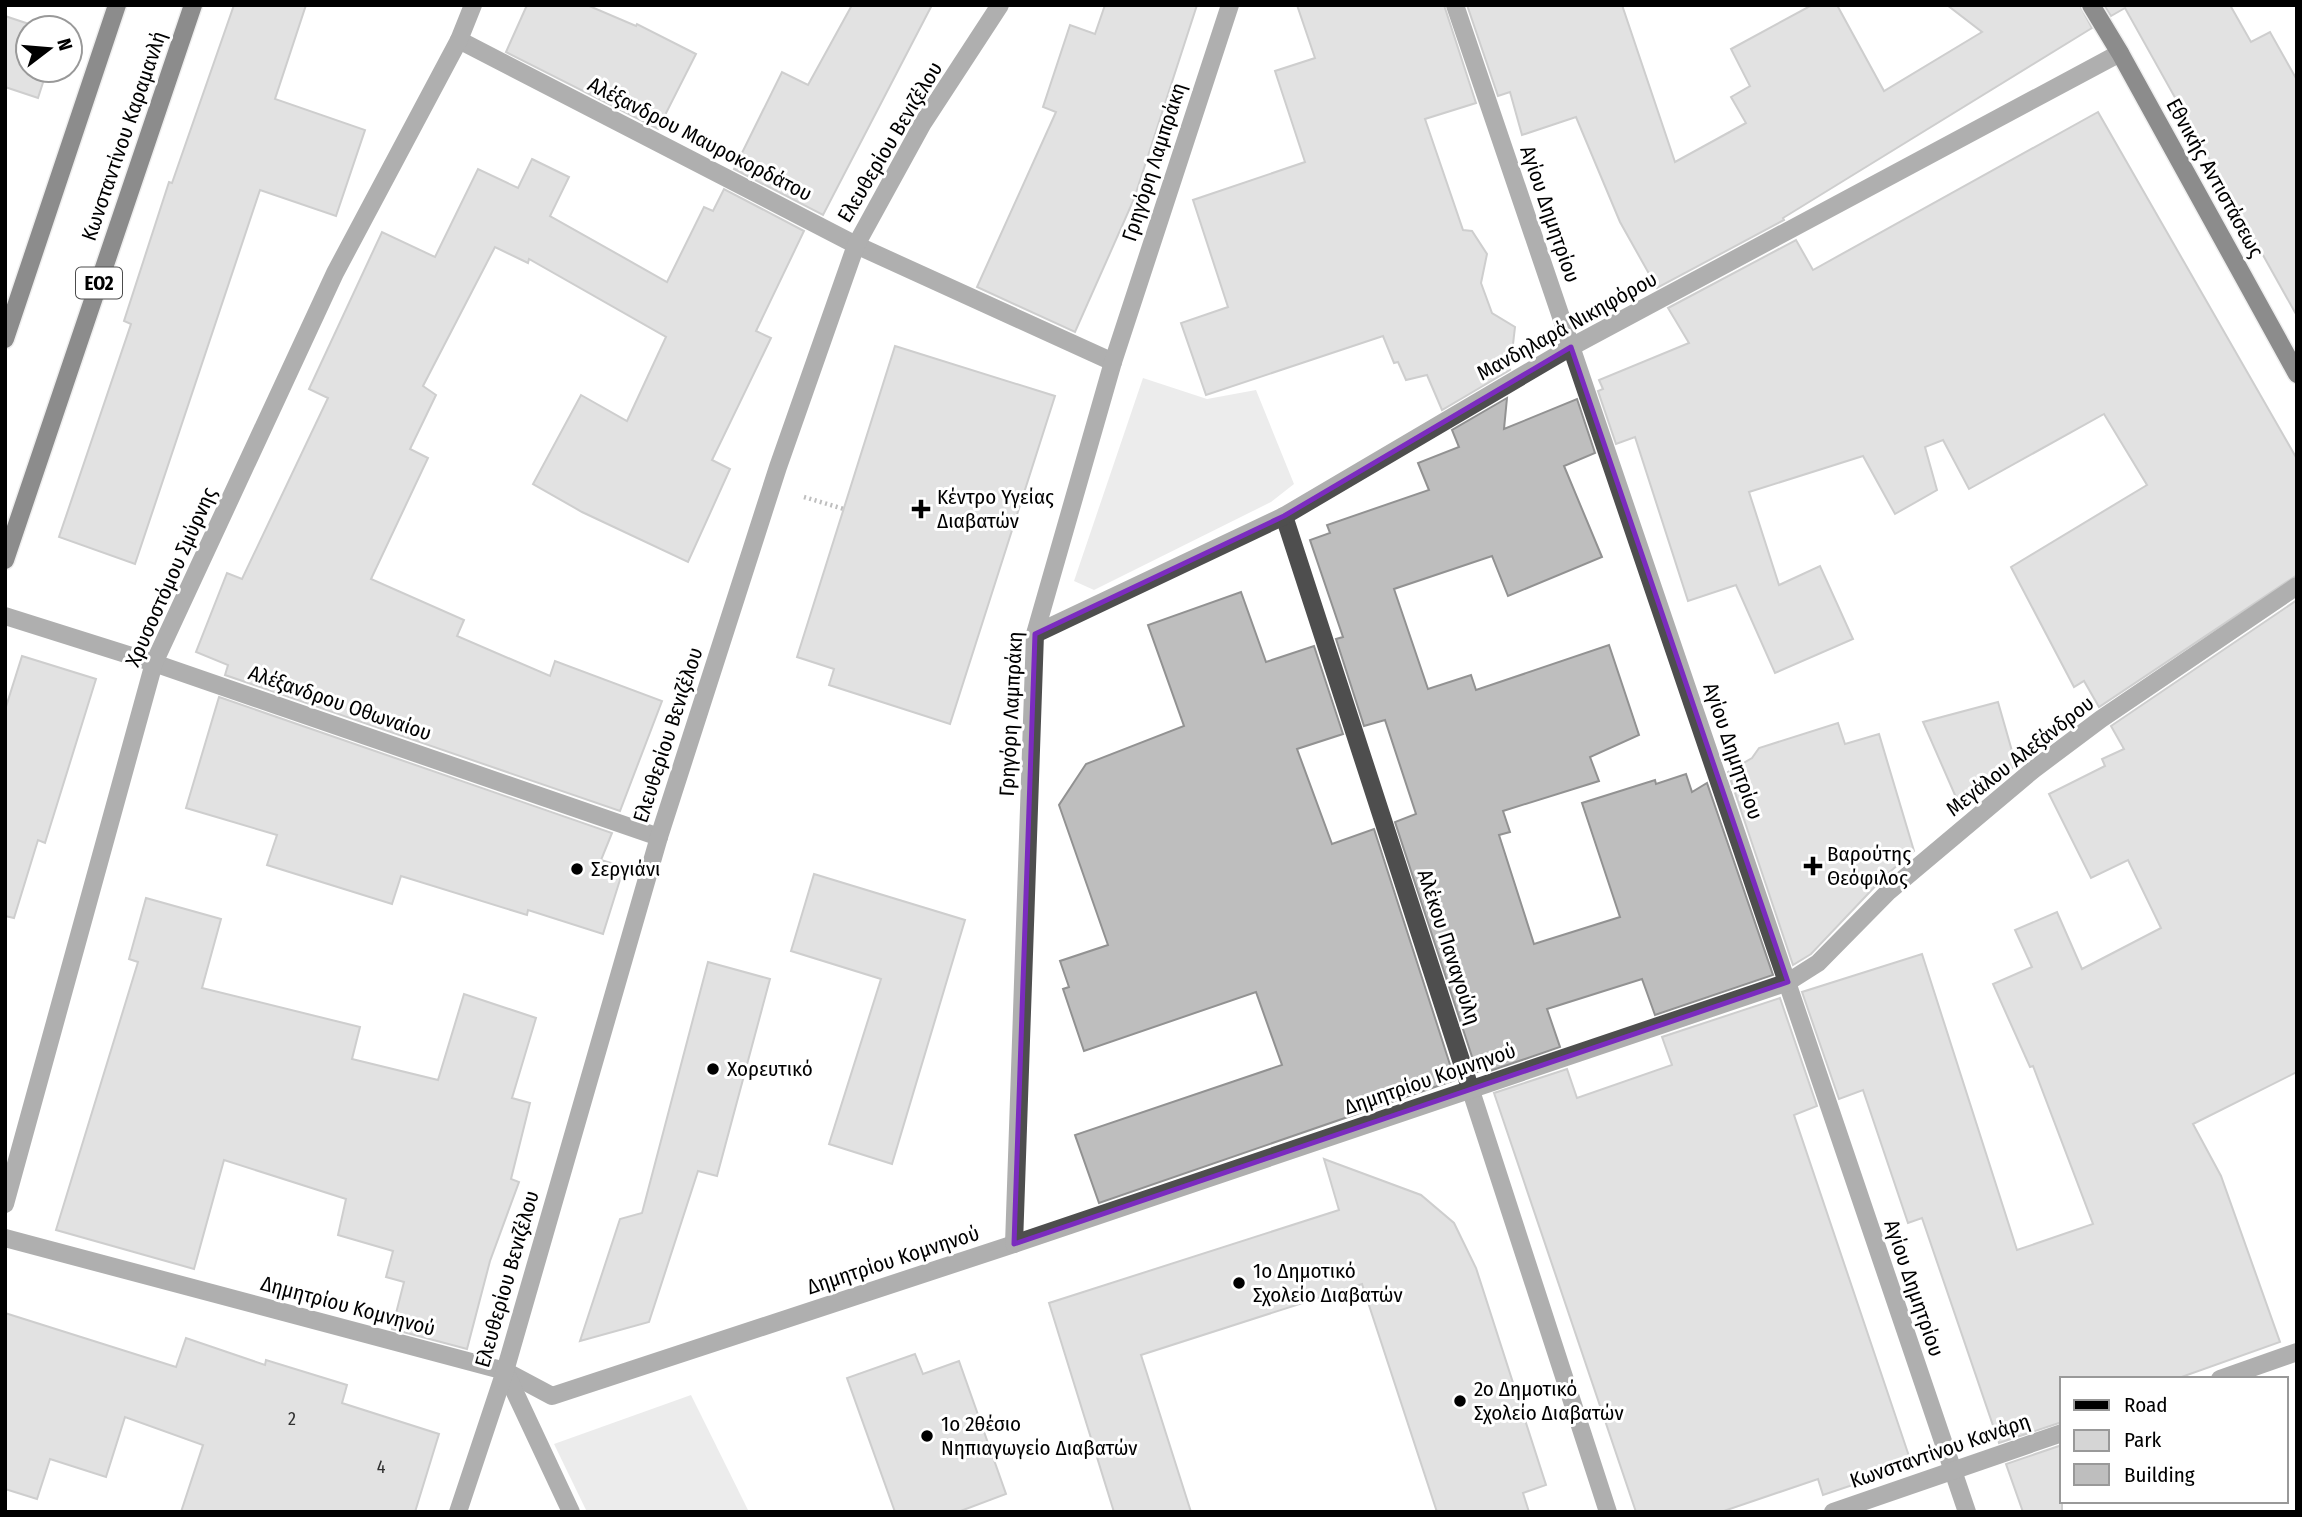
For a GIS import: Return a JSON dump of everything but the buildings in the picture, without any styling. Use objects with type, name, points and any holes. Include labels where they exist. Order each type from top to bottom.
[{"type":"main road","points":[[5,339],[117,5]]},
{"type":"main road","name":"Κωνσταντίνου Καραμανλή","points":[[5,560],[192,5]]},
{"type":"main road","name":"Εθνικής Αντιστάσεως","points":[[2091,5],[2297,374]]},
{"type":"street","name":"Χρυσοστόμου Σμύρνης","points":[[5,1205],[154,663],[335,273],[459,40],[473,5]]},
{"type":"street","name":"Ελευθερίου Βενιζέλου","points":[[458,1512],[505,1371],[659,837],[778,467],[856,244],[923,123],[1000,5]]},
{"type":"street","name":"Γρηγόρη Λαμπράκη","points":[[1014,1244],[1035,634],[1113,362],[1230,5]]},
{"type":"street","name":"Αγίου Δημητρίου","points":[[1455,5],[1967,1512]]},
{"type":"street","name":"Αλέξανδρου Μαυροκορδάτου","points":[[459,40],[856,244],[1113,362]]},
{"type":"street","name":"Μανδηλαρά Νικηφόρου","points":[[1035,634],[1284,516],[1571,347],[2120,53]]},
{"type":"street","name":"Αλέκου Παναγούλη","points":[[1284,516],[1608,1512]]},
{"type":"street","name":"Μεγάλου Αλεξάνδρου","points":[[1788,982],[1818,963],[1889,891],[2034,770],[2101,719],[2297,586]]},
{"type":"street","name":"Αλέξανδρου Οθωναίου","points":[[5,616],[154,663],[659,837]]},
{"type":"street","name":"Δημητρίου Κομνηνού","points":[[5,1238],[505,1371],[552,1396],[1014,1244],[1788,982]]},
{"type":"street","points":[[2226,1377],[2297,1352]]},
{"type":"street","points":[[505,1371],[571,1512]]},
{"type":"street","name":"Κωνσταντίνου Κανάρη","points":[[1833,1512],[2060,1434]]},
{"type":"highlighted area","points":[[1571,347],[1788,982],[1014,1244],[1035,634],[1284,516]]},
{"type":"green space","points":[[1143,378],[1207,399],[1256,390],[1294,484],[1271,502],[1094,590],[1074,581]]},
{"type":"green space","points":[[691,1395],[749,1512],[587,1512],[554,1444]]},
{"type":"place","name":"Κέντρο Υγείας Διαβατών","points":[[921,509]]},
{"type":"place","name":"Βαρούτης Θεόφιλος","points":[[1813,866]]},
{"type":"place","name":"Σεργιάνι","points":[[577,869]]},
{"type":"place","name":"Χορευτικό","points":[[713,1069]]},
{"type":"place","name":"1ο Δημοτικό Σχολείο Διαβατών","points":[[1239,1283]]},
{"type":"place","name":"2ο Δημοτικό Σχολείο Διαβατών","points":[[1460,1401]]},
{"type":"place","name":"1ο 2θέσιο Νηπιαγωγείο Διαβατών","points":[[927,1436]]}]
